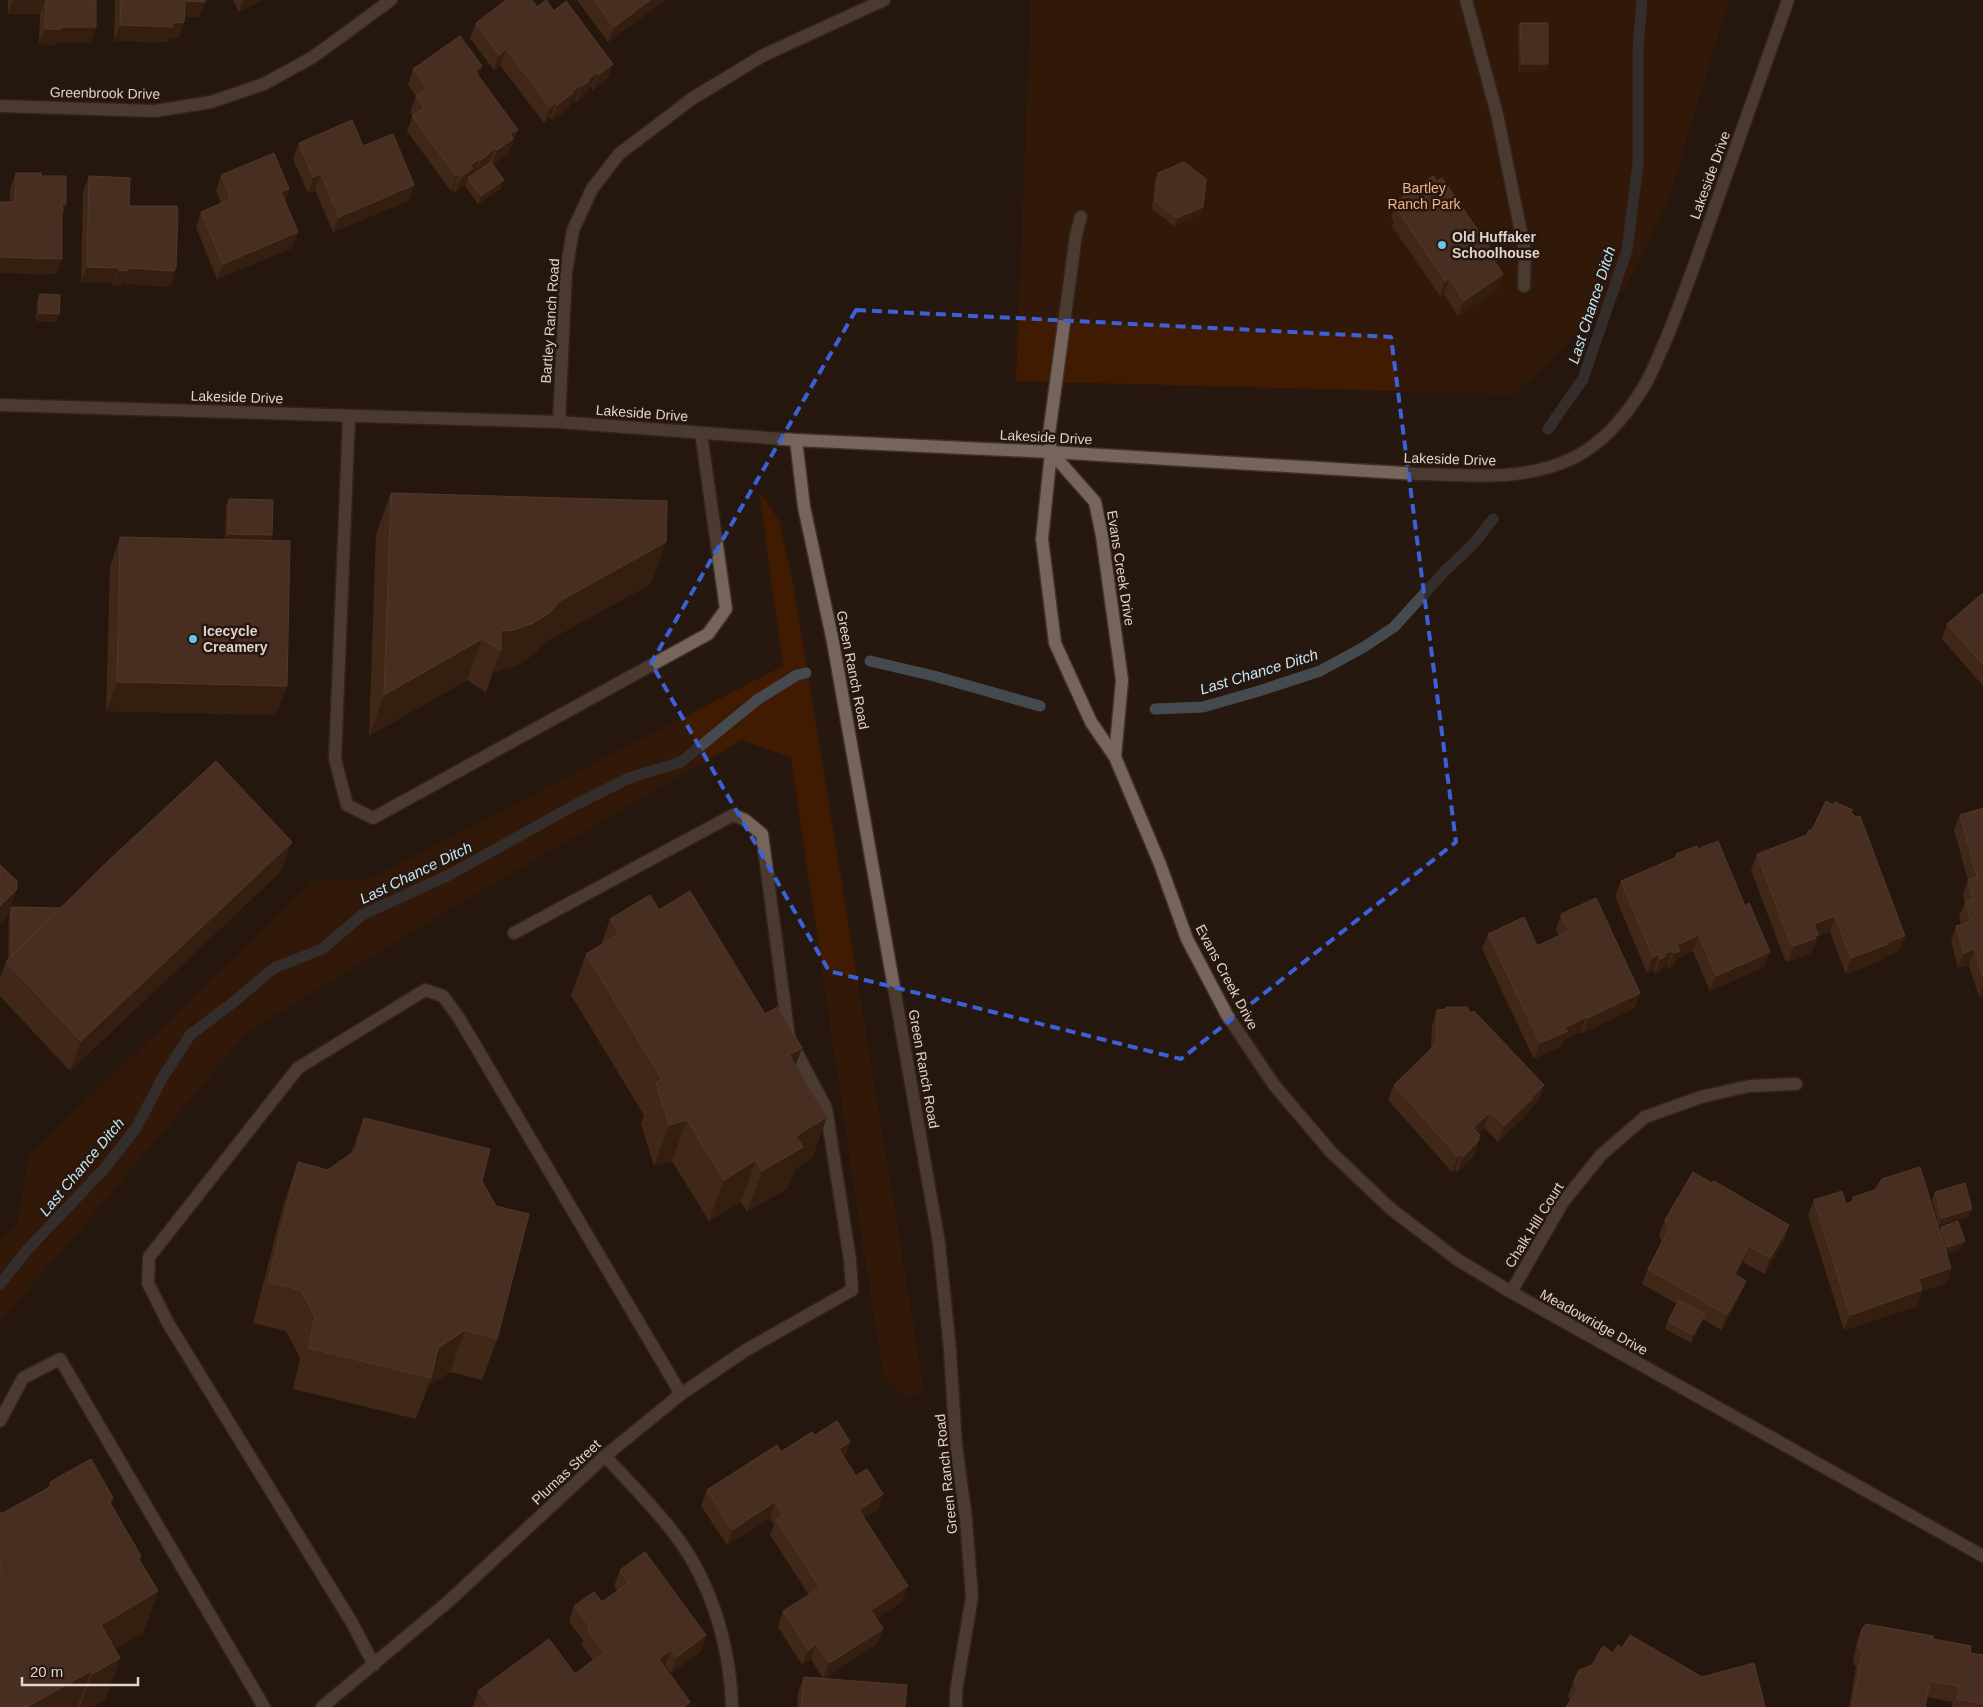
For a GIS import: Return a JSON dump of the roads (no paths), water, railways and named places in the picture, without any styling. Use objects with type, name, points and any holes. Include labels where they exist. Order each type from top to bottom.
[{"type":"street","name":"Greenbrook Drive","points":[[0,106],[156,110],[211,102],[264,84],[313,57],[391,0]]},
{"type":"street","name":"Bartley Ranch Road","points":[[559,422],[566,272],[573,230],[592,189],[619,154],[694,98],[764,55],[885,0]]},
{"type":"street","points":[[1466,0],[1497,114],[1525,252],[1524,286]]},
{"type":"street","name":"Lakeside Drive","points":[[0,405],[559,422],[796,440],[1051,452],[1475,476],[1527,473],[1548,468],[1574,457],[1595,444],[1614,428],[1642,390],[1652,372],[1682,299],[1788,0]]},
{"type":"street","points":[[1051,452],[1049,434],[1076,235],[1081,217]]},
{"type":"street","points":[[349,416],[335,759],[347,805],[373,818],[708,634],[726,609],[701,433]]},
{"type":"street","name":"Green Ranch Road","points":[[796,440],[804,507],[834,642],[939,1243],[950,1350],[956,1445],[966,1519],[972,1597],[956,1691],[956,1707]]},
{"type":"street","name":"Evans Creek Drive","points":[[1051,452],[1096,502],[1122,680],[1115,757]]},
{"type":"street","name":"Evans Creek Drive","points":[[1051,452],[1042,539],[1055,643],[1091,722],[1115,757],[1160,864],[1187,938],[1228,1015],[1246,1044]]},
{"type":"street","name":"Plumas Street","points":[[322,1707],[450,1600],[605,1456],[681,1394],[746,1350],[852,1290],[850,1260],[826,1108],[789,1038],[762,834],[746,820],[733,816],[514,933]]},
{"type":"street","points":[[374,1665],[352,1623],[173,1331],[148,1283],[149,1258],[298,1068],[425,990],[443,996],[464,1026],[681,1394]]},
{"type":"street","name":"Meadowridge Drive","points":[[1246,1044],[1274,1085],[1331,1152],[1385,1203],[1458,1260],[1511,1292],[1983,1556]]},
{"type":"street","name":"Chalk Hill Court","points":[[1511,1292],[1563,1202],[1601,1155],[1645,1117],[1701,1097],[1749,1086],[1796,1084]]},
{"type":"street","points":[[0,1421],[23,1378],[60,1359],[264,1707]]},
{"type":"street","points":[[605,1456],[670,1528],[699,1573],[720,1627],[731,1679],[732,1707]]},
{"type":"waterway","name":"Last Chance Ditch","points":[[1548,429],[1583,379],[1627,250],[1638,164],[1638,48],[1642,0]]},
{"type":"waterway","name":"Last Chance Ditch","points":[[1155,709],[1203,707],[1259,691],[1320,671],[1364,647],[1394,627],[1444,572],[1474,543],[1493,519]]},
{"type":"waterway","name":"Last Chance Ditch","points":[[870,661],[934,676],[1040,706]]},
{"type":"waterway","name":"Last Chance Ditch","points":[[0,1284],[28,1249],[104,1169],[136,1128],[163,1077],[190,1035],[274,968],[322,949],[362,915],[449,875],[573,806],[629,778],[681,762],[757,700],[797,675],[806,673]]},
{"type":"place","name":"Old Huffaker Schoolhouse","points":[[1442,245]]},
{"type":"place","name":"Icecycle Creamery","points":[[193,639]]},
{"type":"park label","name":"Bartley Ranch Park","points":[[1424,196]]}]
